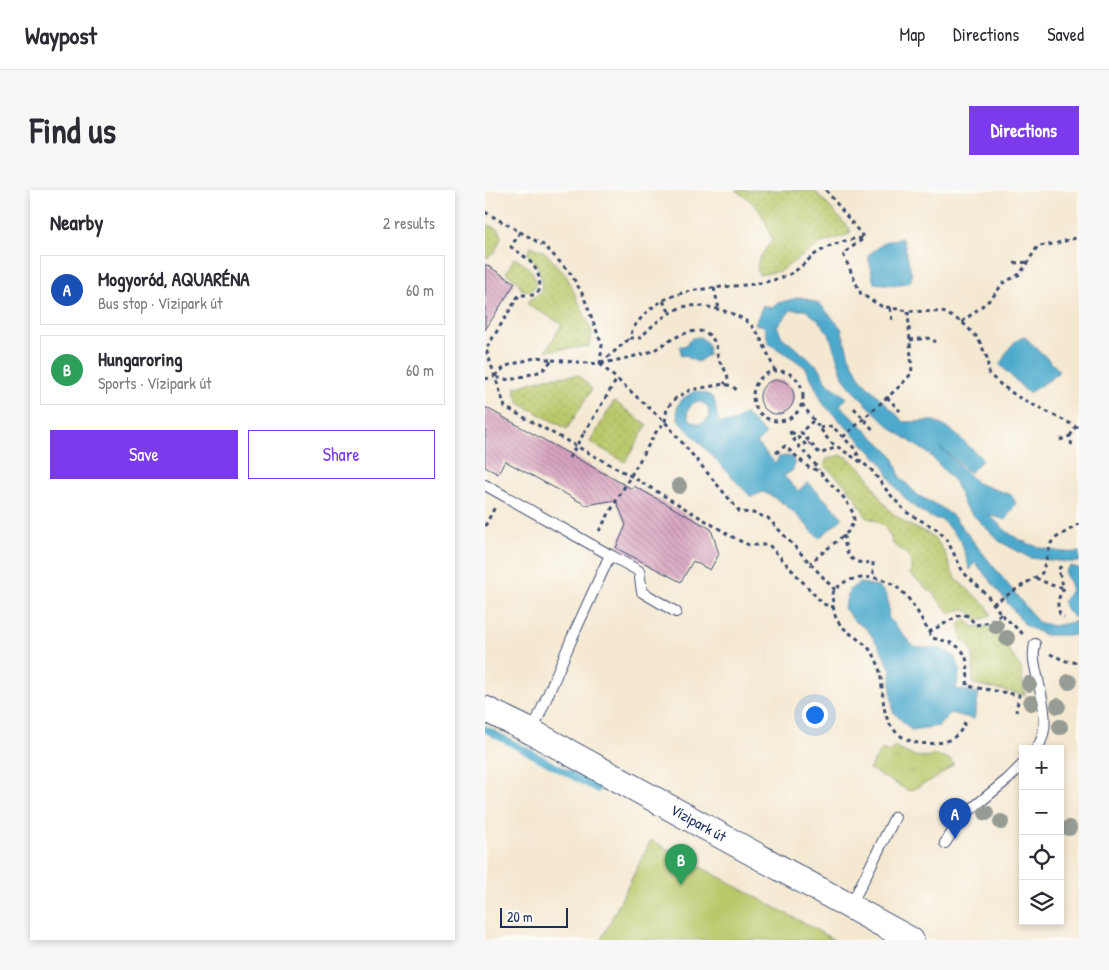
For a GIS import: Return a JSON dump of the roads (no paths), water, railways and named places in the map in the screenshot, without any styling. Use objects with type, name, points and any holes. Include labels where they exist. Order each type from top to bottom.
[{"type":"street","name":"Vízipark út","points":[[485,709],[532,732],[911,940]]},
{"type":"lane","points":[[485,485],[639,571],[642,592],[676,612]]},
{"type":"lane","points":[[532,732],[609,555]]},
{"type":"lane","points":[[1035,644],[1033,657],[1043,708],[1044,728],[1039,745]]},
{"type":"lane","points":[[945,842],[963,816],[1019,768]]},
{"type":"lane","points":[[850,908],[895,817]]},
{"type":"water","points":[[901,238],[904,242],[912,276],[910,282],[896,285],[874,283],[868,255],[887,241]]},
{"type":"water","points":[[801,297],[820,304],[841,328],[849,356],[860,378],[904,422],[934,421],[951,430],[983,459],[970,473],[940,447],[977,483],[1011,495],[1016,503],[1005,520],[988,514],[1001,526],[1016,538],[1033,545],[1062,552],[1079,552],[1079,562],[1030,558],[999,541],[965,507],[955,482],[929,454],[892,429],[855,393],[844,379],[829,334],[817,319],[805,310],[791,310],[777,326],[782,337],[820,368],[825,381],[847,398],[840,405],[893,456],[900,477],[919,496],[939,506],[953,516],[1038,622],[1053,626],[1079,621],[1079,634],[1045,635],[1026,626],[975,562],[970,570],[961,541],[942,520],[930,517],[913,506],[895,487],[881,462],[824,405],[806,368],[769,344],[764,326],[755,324],[763,305],[772,308],[778,303]]},
{"type":"water","points":[[700,337],[707,344],[709,349],[708,355],[698,362],[688,358],[687,355],[681,356],[680,346],[685,346],[692,338]]},
{"type":"water","points":[[1025,337],[1058,369],[1058,373],[1048,381],[1028,393],[1000,365],[1013,344],[1020,338]]},
{"type":"water","points":[[695,391],[713,398],[720,423],[734,422],[745,413],[766,434],[757,443],[775,463],[779,457],[792,457],[795,464],[792,471],[784,476],[798,491],[808,482],[843,518],[819,538],[793,512],[771,496],[763,492],[751,497],[679,421],[677,415],[678,406],[682,400]],"holes":[[[694,402],[701,402],[708,406],[709,417],[705,422],[698,424],[689,419],[687,411]]]},
{"type":"water","points":[[1070,566],[1079,568],[1079,616],[1073,617],[1063,602],[1071,590],[1065,573]]},
{"type":"water","points":[[859,583],[874,586],[884,591],[888,601],[888,617],[913,646],[941,649],[953,655],[960,669],[956,689],[979,693],[974,719],[950,713],[939,726],[911,730],[893,712],[891,670],[880,648],[867,629],[855,622],[844,608],[849,590]]},
{"type":"waterway","points":[[485,729],[597,789]]},
{"type":"place","name":"Mogyoród, AQUARÉNA","points":[[955,839]]},
{"type":"place","name":"Hungaroring","points":[[681,885]]}]
